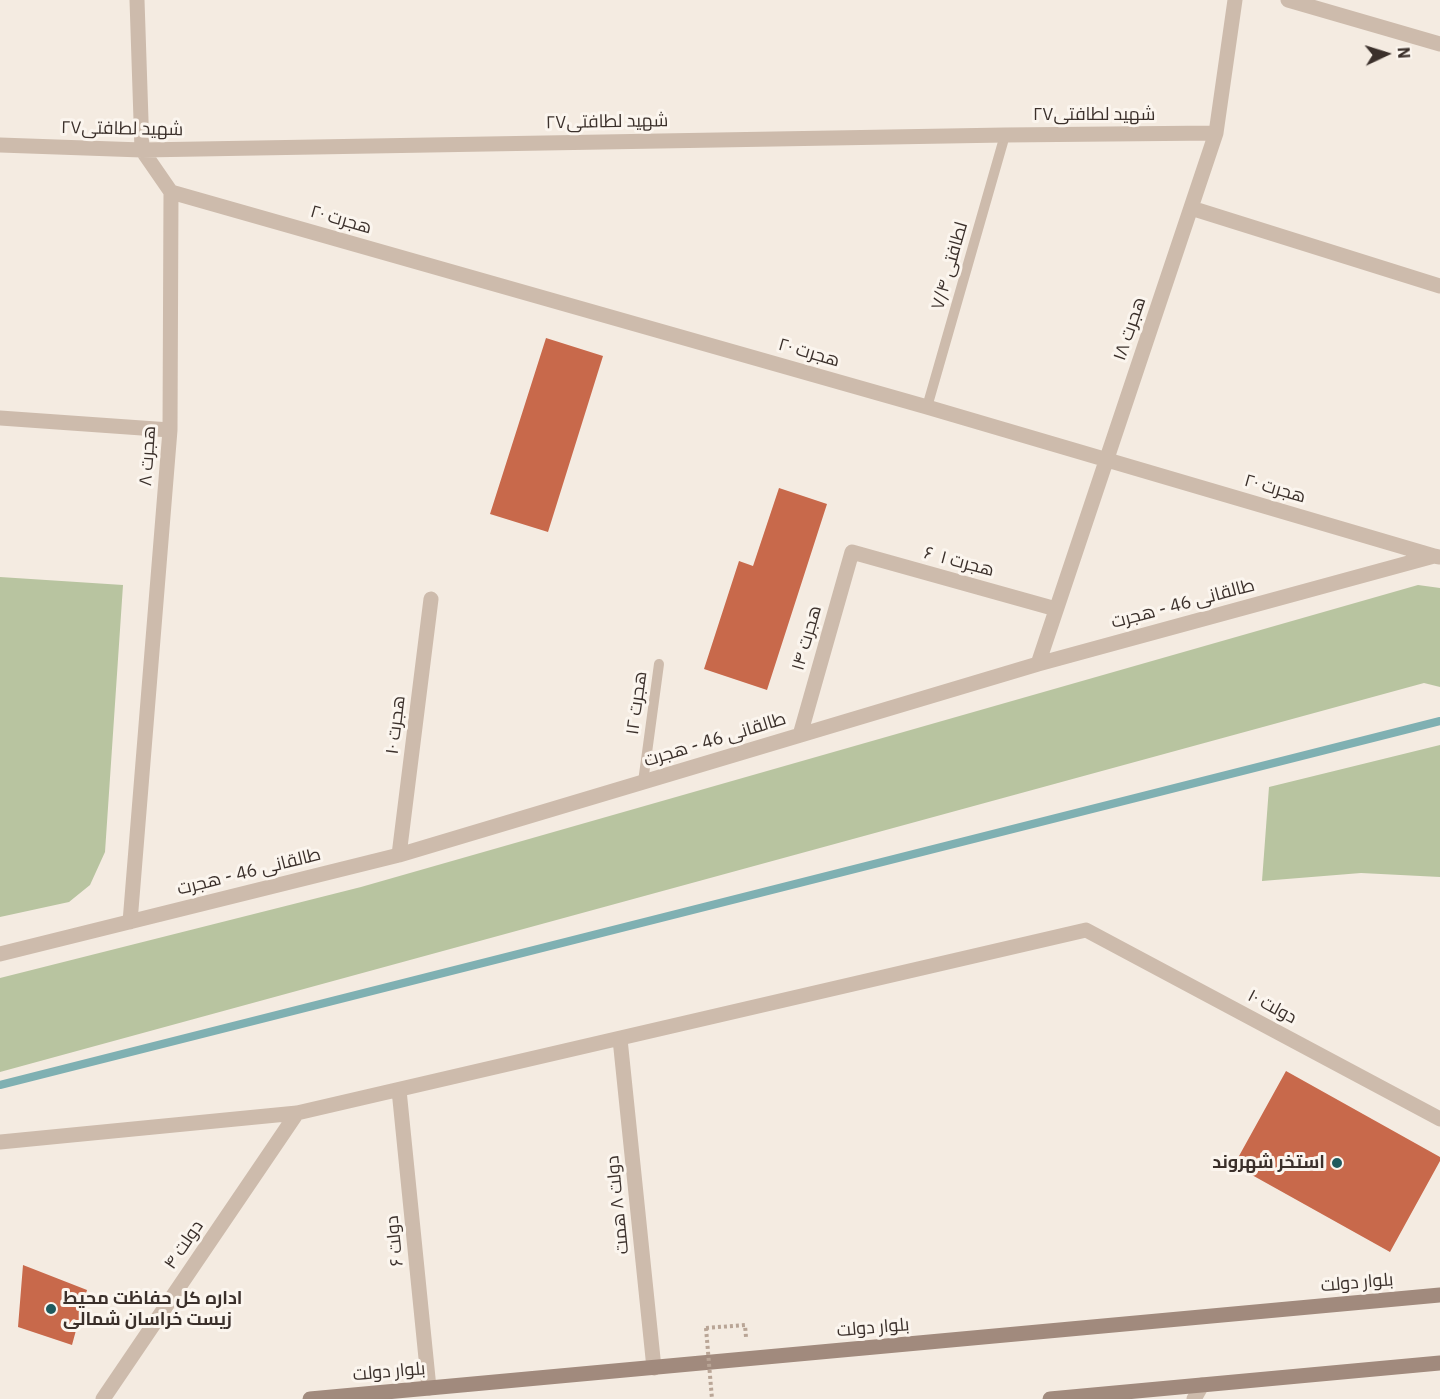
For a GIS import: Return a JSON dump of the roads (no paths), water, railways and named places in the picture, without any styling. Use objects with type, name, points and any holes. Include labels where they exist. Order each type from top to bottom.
[{"type":"main road","name":"بلوار دولت","points":[[310,1399],[1440,1295]]},
{"type":"main road","points":[[1050,1399],[1440,1364]]},
{"type":"street","points":[[137,0],[142,150],[171,192]]},
{"type":"street","name":"هجرت ۱۸","points":[[1038,664],[1216,133],[1235,0]]},
{"type":"street","points":[[1288,0],[1440,44]]},
{"type":"street","name":"شهید لطافتی۲۷","points":[[0,146],[142,150],[1216,133]]},
{"type":"street","name":"هجرت ۲۰","points":[[171,192],[927,407],[1437,557]]},
{"type":"street","name":"هجرت ۸","points":[[130,922],[170,430],[171,192]]},
{"type":"street","points":[[1191,208],[1440,286]]},
{"type":"street","points":[[0,418],[170,430]]},
{"type":"street","name":"هجرت ۱ ‍ ۶","points":[[852,552],[1056,609]]},
{"type":"street","name":"هجرت ۱۴","points":[[800,735],[852,552]]},
{"type":"street","name":"طالقانی 46 - هجرت","points":[[0,954],[399,855],[1038,664],[1437,557]]},
{"type":"street","name":"هجرت ۱۰","points":[[399,855],[431,599]]},
{"type":"street","name":"دولت ۱۰","points":[[620,1039],[1086,930],[1440,1119]]},
{"type":"street","points":[[0,1142],[297,1113],[620,1039]]},
{"type":"street","name":"دولت ۸ همت","points":[[620,1039],[654,1368]]},
{"type":"street","name":"دولت ۶","points":[[399,1090],[429,1388]]},
{"type":"street","name":"دولت ۴","points":[[103,1399],[297,1113]]},
{"type":"street","points":[[1194,1399],[1202,1385]]},
{"type":"lane","name":"لطافتی ۷/۴","points":[[927,407],[1005,135]]},
{"type":"lane","name":"هجرت ۱۲","points":[[643,782],[659,664]]},
{"type":"waterway","points":[[0,1085],[1440,721]]},
{"type":"place","name":"استخر شهروند","points":[[1337,1163]]},
{"type":"place","name":"اداره کل حفاظت محیط زیست خراسان شمالی","points":[[51,1309]]}]
